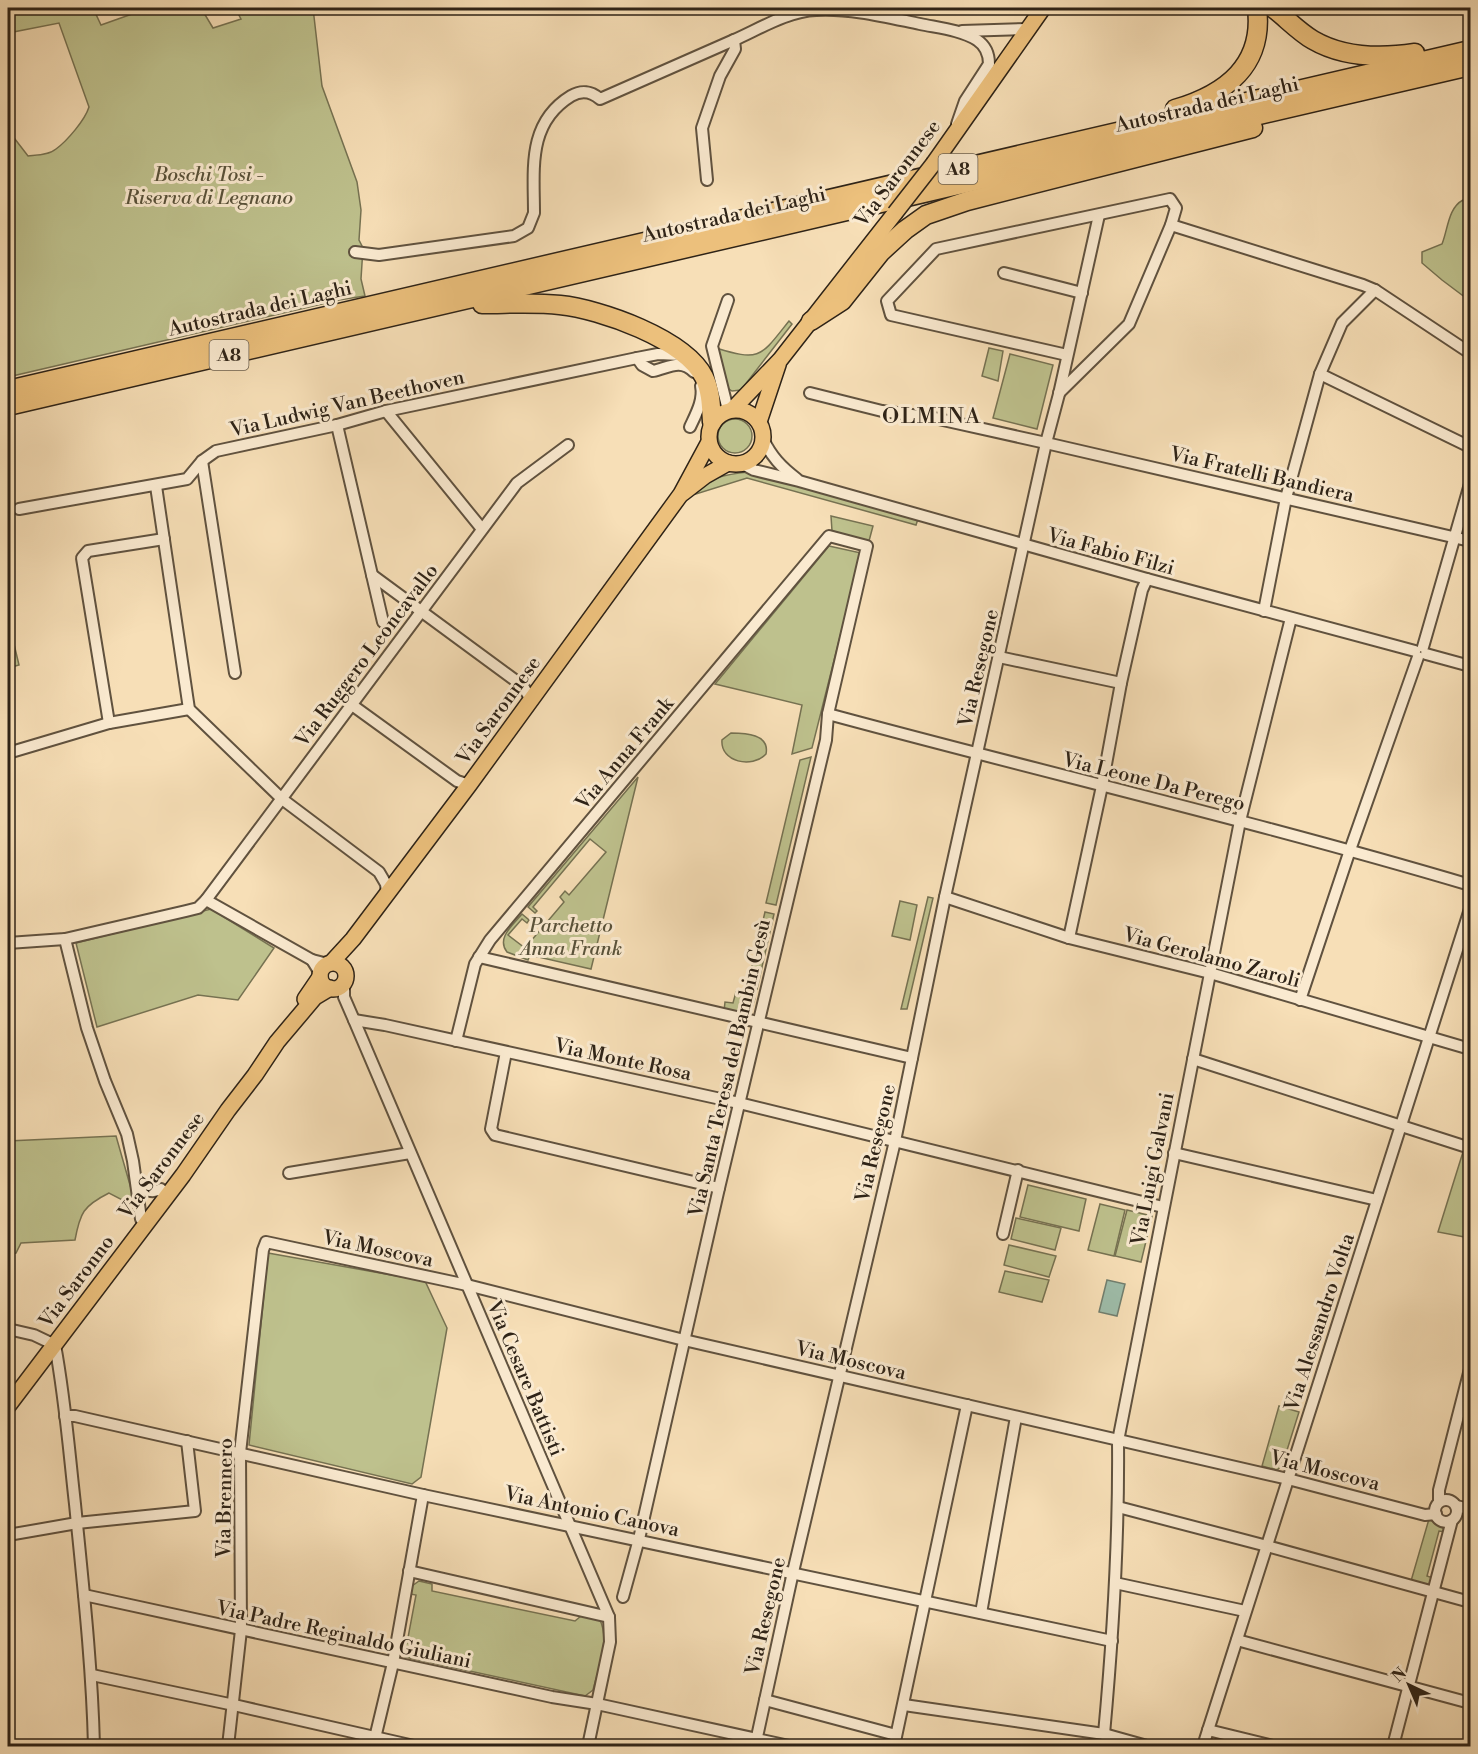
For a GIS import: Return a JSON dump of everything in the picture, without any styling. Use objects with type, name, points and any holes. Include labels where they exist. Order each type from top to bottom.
[{"type":"highway","points":[[1013,157],[1026,151],[1183,106],[1222,88],[1234,78],[1250,58],[1258,37],[1257,8]]},
{"type":"highway","points":[[1273,8],[1313,40],[1353,55],[1398,56],[1470,45]]},
{"type":"highway","name":"Autostrada dei Laghi","points":[[8,390],[1470,50]]},
{"type":"highway","name":"Autostrada dei Laghi","points":[[8,406],[1470,66]]},
{"type":"highway","points":[[811,321],[842,301],[893,240],[926,215],[952,205],[1266,125],[1309,103]]},
{"type":"highway","points":[[450,304],[562,305],[619,320],[667,342],[692,360],[704,376],[709,389],[712,422]]},
{"type":"main road","name":"Via Saronnese","points":[[134,1237],[146,1224],[277,1042],[331,976],[347,948],[470,785],[681,494],[709,442],[712,422],[717,416],[730,410],[780,360],[934,163],[1043,8]]},
{"type":"main road","name":"Via Saronnese","points":[[759,422],[780,360]]},
{"type":"main road","points":[[730,410],[744,410],[751,414],[759,422],[763,439]]},
{"type":"main road","name":"Via Saronnese","points":[[681,494],[705,476],[756,455],[763,439]]},
{"type":"main road","points":[[709,442],[714,453],[735,463]]},
{"type":"main road","name":"Via Saronnese","points":[[134,1237],[141,1219],[161,1189],[259,1053],[331,976]]},
{"type":"main road","name":"Via Saronno","points":[[8,1407],[119,1261],[134,1237]]},
{"type":"street","points":[[355,252],[379,255],[498,239],[524,232],[532,222],[534,213],[534,149],[540,131],[550,113],[565,99],[577,92],[592,92],[600,99],[795,14],[814,10],[854,12],[956,31],[1028,29]]},
{"type":"street","points":[[952,136],[965,100],[989,64],[987,50],[983,45],[956,31]]},
{"type":"street","points":[[707,180],[702,128],[717,83],[735,49],[734,40]]},
{"type":"street","points":[[1059,394],[1129,324],[1171,225],[1176,208],[1170,199],[936,249],[887,301],[891,315],[1067,356]]},
{"type":"street","name":"Via Resegone","points":[[755,1743],[895,1141],[945,897],[1099,215]]},
{"type":"street","points":[[1171,225],[1375,290],[1470,353]]},
{"type":"street","points":[[1004,273],[1082,293]]},
{"type":"street","points":[[1264,611],[1286,498],[1320,374],[1342,323],[1375,290]]},
{"type":"street","points":[[728,300],[712,346],[730,410]]},
{"type":"street","name":"Via Ludwig Van Beethoven","points":[[20,509],[187,479],[202,460],[216,451],[337,425],[386,411],[658,354],[680,355],[692,360]]},
{"type":"street","points":[[637,358],[642,365],[653,371],[681,364],[691,369],[697,376],[702,391],[700,406],[690,427]]},
{"type":"street","points":[[1320,374],[1470,447]]},
{"type":"street","name":"Via Fratelli Bandiera","points":[[810,393],[882,411],[934,418],[1046,443],[1470,542]]},
{"type":"street","points":[[386,411],[482,529]]},
{"type":"street","points":[[337,425],[382,622]]},
{"type":"street","name":"Via Fabio Filzi","points":[[763,439],[780,467],[799,481]]},
{"type":"street","name":"Via Ruggero Leoncavallo","points":[[206,900],[517,483],[568,445]]},
{"type":"street","points":[[202,460],[235,673]]},
{"type":"street","name":"Via Fabio Filzi","points":[[735,463],[1147,579],[1470,666]]},
{"type":"street","points":[[1300,1000],[1420,652],[1470,484]]},
{"type":"street","points":[[156,486],[189,709],[282,799],[379,872],[386,884],[387,894]]},
{"type":"street","name":"Via Anna Frank","points":[[456,1041],[473,971],[490,940],[829,536],[867,546]]},
{"type":"street","points":[[109,723],[82,558],[88,551],[164,539]]},
{"type":"street","name":"Via Santa Teresa del Bambin Gesù","points":[[623,1597],[639,1539],[719,1188],[826,740],[828,714],[867,546]]},
{"type":"street","points":[[372,575],[522,686],[531,700]]},
{"type":"street","points":[[1069,938],[1102,786],[1121,683],[1142,590],[1147,579]]},
{"type":"street","name":"Via Luigi Galvani","points":[[1104,1734],[1112,1641],[1118,1507],[1118,1441],[1240,821],[1291,618]]},
{"type":"street","points":[[999,657],[1121,683]]},
{"type":"street","points":[[351,705],[457,782],[470,785]]},
{"type":"street","points":[[8,753],[109,723],[189,709]]},
{"type":"street","name":"Via Leone Da Perego","points":[[828,714],[1350,850],[1470,885]]},
{"type":"street","name":"Via Gerolamo Zaroli","points":[[945,897],[1069,938],[1210,973],[1470,1048]]},
{"type":"street","points":[[8,943],[65,939],[198,908],[206,900],[331,976]]},
{"type":"street","name":"Via Alessandro Volta","points":[[1203,1746],[1470,909]]},
{"type":"street","points":[[65,939],[87,1028],[105,1081],[127,1134],[141,1219]]},
{"type":"street","points":[[479,957],[912,1058]]},
{"type":"street","name":"Via Cesare Battisti","points":[[331,976],[354,1020],[609,1617]]},
{"type":"street","name":"Via Monte Rosa","points":[[354,1020],[739,1103],[1163,1207]]},
{"type":"street","points":[[506,1052],[491,1129],[495,1135],[719,1188]]},
{"type":"street","points":[[1193,1059],[1470,1148]]},
{"type":"street","points":[[289,1173],[410,1153]]},
{"type":"street","points":[[1174,1153],[1377,1200]]},
{"type":"street","points":[[1003,1234],[1018,1170]]},
{"type":"street","points":[[137,1185],[148,1191],[161,1189]]},
{"type":"street","name":"Via Moscova","points":[[263,1250],[266,1242],[467,1285],[684,1340],[1288,1479],[1425,1515],[1436,1514]]},
{"type":"street","name":"Via Brennero","points":[[228,1746],[242,1630],[240,1453],[263,1250]]},
{"type":"street","points":[[8,1329],[34,1335],[55,1345],[77,1523],[92,1675],[94,1746]]},
{"type":"street","points":[[1452,1520],[1443,1521],[1436,1514],[1436,1508],[1470,1371]]},
{"type":"street","points":[[765,1700],[895,1741],[967,1405]]},
{"type":"street","name":"Via Antonio Canova","points":[[65,1416],[75,1416],[423,1495],[1112,1641]]},
{"type":"street","points":[[981,1613],[1016,1417]]},
{"type":"street","points":[[8,1535],[77,1523],[195,1511],[187,1441]]},
{"type":"street","points":[[375,1738],[393,1663],[423,1495]]},
{"type":"street","points":[[1439,1502],[1448,1500],[1456,1506],[1470,1509]]},
{"type":"street","points":[[1393,1746],[1452,1520],[1457,1512],[1456,1506]]},
{"type":"street","points":[[1118,1507],[1470,1602]]},
{"type":"street","points":[[409,1571],[609,1617],[610,1642],[588,1746]]},
{"type":"street","points":[[1114,1583],[1245,1611]]},
{"type":"street","name":"Via Padre Reginaldo Giuliani","points":[[84,1595],[552,1697],[597,1704],[755,1743],[789,1746]]},
{"type":"street","points":[[1237,1640],[1470,1703]]},
{"type":"street","points":[[92,1675],[234,1704],[414,1746]]},
{"type":"street","points":[[904,1705],[1104,1734],[1147,1746]]},
{"type":"street","points":[[1208,1730],[1272,1746]]},
{"type":"green space","name":"Boschi Tosi - Riserva di Legnano","points":[[8,8],[93,8],[101,25],[149,8],[201,8],[213,28],[241,19],[235,8],[313,8],[322,86],[357,182],[361,210],[359,240],[363,248],[361,279],[365,296],[339,300],[8,377],[8,130],[28,156],[46,154],[56,149],[70,136],[84,118],[89,107],[59,23],[8,33]]},
{"type":"green space","points":[[1463,200],[1470,208],[1470,301],[1422,263],[1422,252],[1442,244],[1451,213]]},
{"type":"green space","points":[[789,321],[792,324],[741,390],[732,391],[726,387],[716,348],[742,355],[759,353],[772,342]]},
{"type":"green space","points":[[989,348],[1003,351],[998,381],[982,376]]},
{"type":"green space","points":[[1010,354],[1053,365],[1037,429],[993,418]]},
{"type":"green space","points":[[735,419],[747,424],[752,436],[747,448],[735,453],[723,448],[718,436],[723,424]]},
{"type":"green space","points":[[748,472],[918,519],[916,525],[747,478],[696,494],[700,488],[712,480],[726,475]]},
{"type":"green space","points":[[831,516],[873,526],[869,541],[832,531]]},
{"type":"green space","points":[[829,546],[861,553],[812,748],[792,754],[802,705],[715,684]]},
{"type":"green space","points":[[8,619],[19,665],[8,668]]},
{"type":"green space","points":[[731,733],[749,734],[760,739],[766,747],[766,754],[760,759],[745,762],[731,758],[723,748],[722,740]]},
{"type":"green space","points":[[811,757],[776,905],[766,903],[800,760]]},
{"type":"green space","name":"Parchetto Anna Frank","points":[[638,777],[591,969],[530,955],[528,960],[507,952],[503,942],[510,927],[522,914],[529,920],[527,923],[522,919],[508,935],[525,948],[564,902],[560,897],[565,891],[569,895],[606,852],[590,839],[533,907],[537,911],[535,913],[528,907]]},
{"type":"green space","points":[[928,897],[933,898],[907,1009],[901,1009]]},
{"type":"green space","points":[[900,901],[917,905],[910,940],[892,936]]},
{"type":"green space","points":[[211,909],[274,948],[238,1000],[198,995],[97,1027],[76,943]]},
{"type":"green space","points":[[765,912],[774,914],[757,989],[748,983]]},
{"type":"green space","points":[[736,992],[746,993],[755,998],[750,1014],[746,1016],[724,1011],[725,1002],[733,1003]]},
{"type":"green space","points":[[116,1136],[134,1199],[128,1203],[109,1193],[93,1202],[84,1211],[75,1240],[21,1243],[16,1253],[8,1255],[8,1141]]},
{"type":"green space","points":[[1463,1152],[1470,1154],[1470,1238],[1438,1232]]},
{"type":"green space","points":[[1028,1185],[1086,1199],[1079,1231],[1020,1217]]},
{"type":"green space","points":[[1100,1204],[1125,1210],[1114,1256],[1088,1250]]},
{"type":"green space","points":[[1127,1210],[1152,1216],[1141,1262],[1115,1256]]},
{"type":"green space","points":[[1016,1218],[1061,1228],[1055,1250],[1011,1239]]},
{"type":"green space","points":[[1009,1245],[1056,1256],[1049,1277],[1004,1265]]},
{"type":"green space","points":[[268,1253],[425,1281],[447,1328],[421,1477],[412,1484],[249,1445]]},
{"type":"green space","points":[[1005,1271],[1049,1280],[1042,1302],[999,1292]]},
{"type":"green space","points":[[1279,1406],[1299,1412],[1282,1466],[1277,1470],[1262,1466]]},
{"type":"green space","points":[[1429,1519],[1440,1522],[1446,1532],[1439,1531],[1427,1576],[1433,1578],[1431,1587],[1411,1581]]},
{"type":"green space","points":[[419,1581],[432,1584],[432,1591],[575,1621],[581,1616],[600,1620],[604,1637],[593,1690],[585,1696],[405,1657],[399,1651],[401,1642],[407,1643],[416,1595],[410,1594],[412,1586]]},
{"type":"shaded area","points":[[1107,1280],[1125,1284],[1117,1316],[1099,1312]]},
{"type":"district","name":"OLMINA","points":[[932,415]]}]
